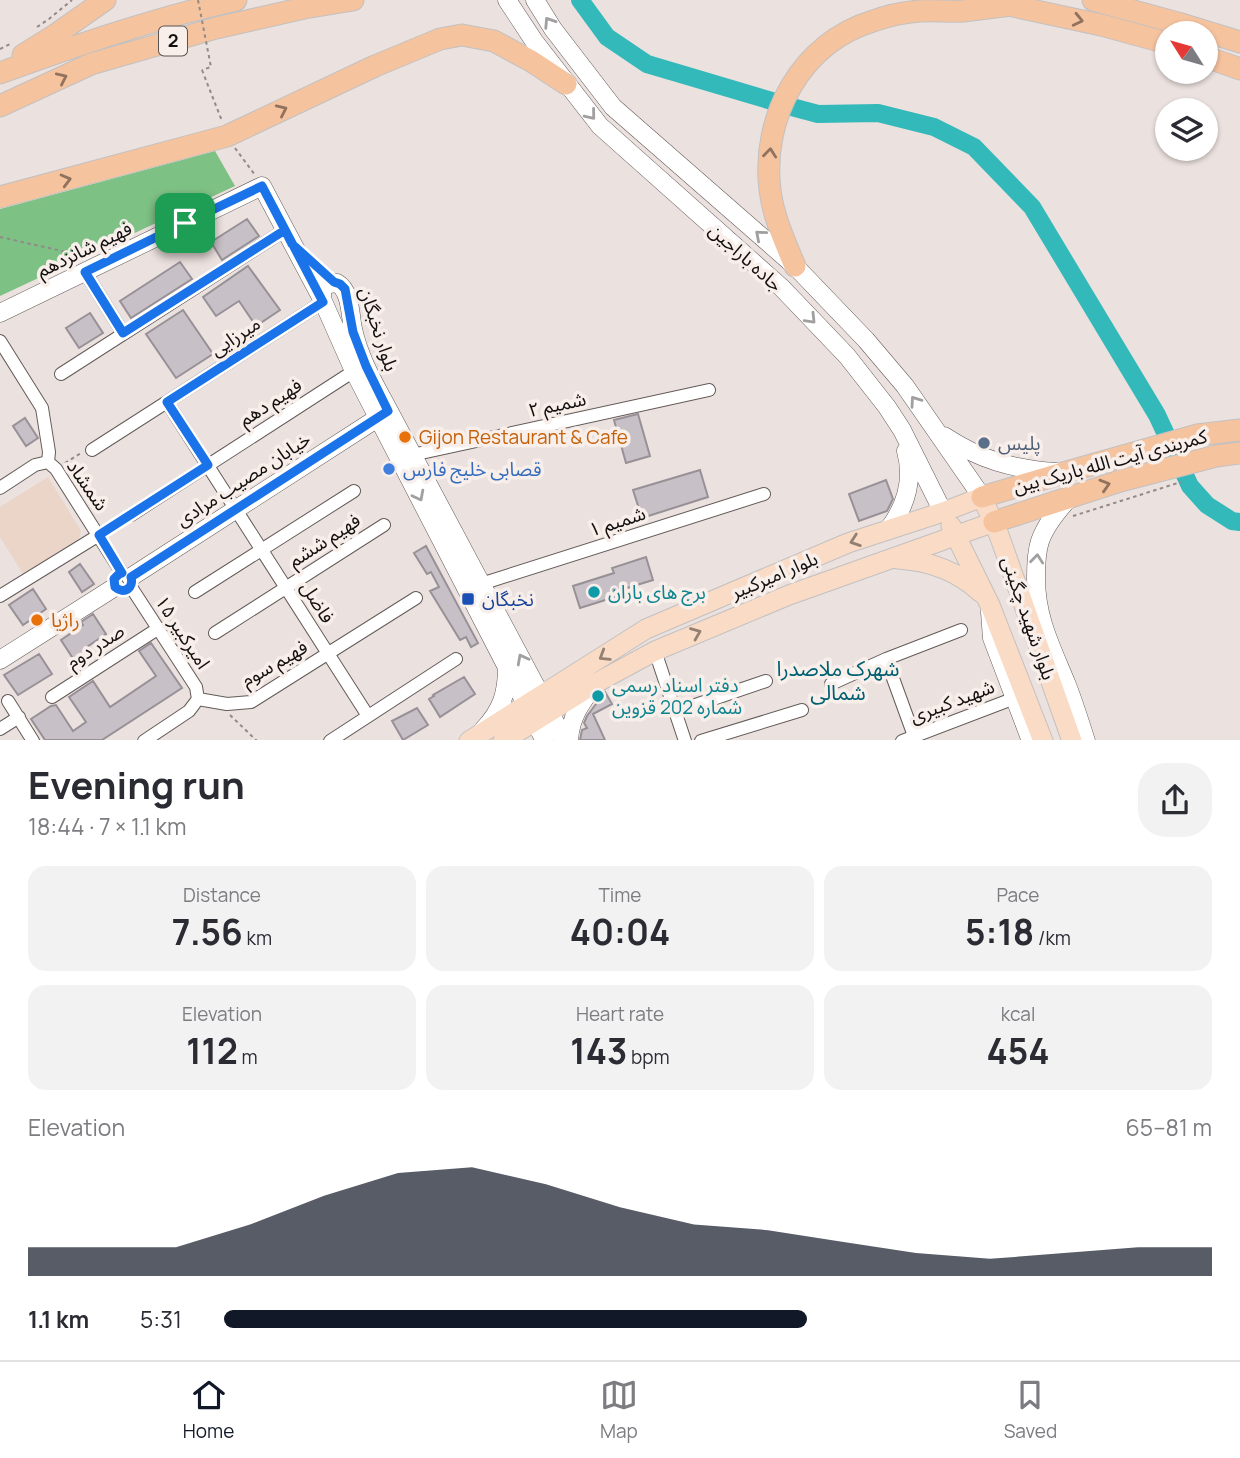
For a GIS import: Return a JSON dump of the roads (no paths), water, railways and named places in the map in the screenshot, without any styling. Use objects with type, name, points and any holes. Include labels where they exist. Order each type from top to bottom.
[{"type":"highway","points":[[0,66],[55,35],[105,0]]},
{"type":"highway","name":"2","points":[[0,73],[83,43],[236,0]]},
{"type":"highway","name":"2","points":[[0,106],[91,64],[216,28],[353,0]]},
{"type":"highway","points":[[982,0],[1075,19],[1155,40]]},
{"type":"highway","points":[[1093,0],[1240,42]]},
{"type":"highway","points":[[795,266],[773,206],[769,158],[779,111],[787,91],[802,69],[829,44],[872,21],[920,11],[961,11],[1011,5]]},
{"type":"highway","points":[[0,197],[227,136],[375,66],[440,39],[463,35],[494,41],[566,84]]},
{"type":"highway","points":[[1218,61],[1240,69]]},
{"type":"highway","name":"کمربندی آیت الله باریک بین","points":[[982,497],[1197,435],[1240,430]]},
{"type":"highway","name":"کمربندی آیت الله باریک بین","points":[[994,522],[1072,506],[1151,482],[1216,456],[1240,453]]},
{"type":"main road","name":"جاده باراجین","points":[[507,0],[534,41],[600,126],[791,298],[847,356],[902,430],[956,536]]},
{"type":"main road","name":"جاده باراجین","points":[[535,0],[553,29],[613,107],[795,266],[866,340],[905,386],[982,497]]},
{"type":"main road","name":"فهیم شانزدهم","points":[[0,313],[84,264],[262,186],[289,237]]},
{"type":"main road","points":[[289,237],[334,282]]},
{"type":"main road","points":[[289,237],[323,301]]},
{"type":"main road","name":"بلوار نخبگان","points":[[545,740],[538,708],[481,584],[412,455],[383,414],[354,371],[323,301],[321,293],[328,284],[334,282],[343,286],[346,292],[353,332],[383,414],[507,667],[538,708],[567,740]]},
{"type":"main road","name":"خیابان مصیب مرادی","points":[[0,660],[383,414]]},
{"type":"main road","points":[[888,530],[904,505],[908,490],[909,460],[902,430]]},
{"type":"main road","points":[[936,430],[964,449],[995,462],[1028,470],[1063,472]]},
{"type":"main road","name":"بلوار امیرکبیر","points":[[538,708],[646,629],[848,543],[982,497]]},
{"type":"main road","name":"بلوار شهید چگینی","points":[[982,497],[994,522],[1072,740]]},
{"type":"main road","points":[[1072,506],[1056,512],[1039,543],[1035,561],[1036,602],[1042,626],[1086,740]]},
{"type":"main road","name":"بلوار امیرکبیر","points":[[486,737],[538,708],[596,683],[654,650],[789,595],[994,522]]},
{"type":"main road","name":"بلوار شهید چگینی","points":[[956,536],[989,603],[1043,740]]},
{"type":"main road","points":[[893,558],[925,562],[954,573],[972,585],[989,603],[992,638],[1031,740]]},
{"type":"main road","points":[[486,737],[502,703],[507,685],[507,667]]},
{"type":"main road","points":[[567,740],[572,720],[596,683]]},
{"type":"street","points":[[61,374],[123,333],[289,237]]},
{"type":"street","points":[[84,264],[123,333]]},
{"type":"street","name":"میرزایی","points":[[93,450],[323,301]]},
{"type":"street","name":"شمشاد","points":[[0,341],[42,408],[52,466],[99,535],[125,581]]},
{"type":"street","name":"فهیم دهم","points":[[131,515],[354,371]]},
{"type":"street","name":"شمیم ۲","points":[[412,455],[709,390]]},
{"type":"street","name":"فاضل","points":[[167,402],[368,716]]},
{"type":"street","points":[[0,488],[35,465],[52,466]]},
{"type":"street","points":[[195,592],[354,491]]},
{"type":"street","name":"شمیم ۱","points":[[481,584],[764,494]]},
{"type":"street","name":"فهیم ششم","points":[[215,633],[384,525]]},
{"type":"street","points":[[0,596],[99,535]]},
{"type":"street","name":"امیرکبیر ۱۵","points":[[125,581],[196,687],[198,699]]},
{"type":"street","name":"فهیم سوم","points":[[198,699],[227,704],[251,702],[416,598]]},
{"type":"street","name":"صدر دوم","points":[[52,697],[159,628]]},
{"type":"street","points":[[831,684],[961,630]]},
{"type":"street","points":[[654,650],[685,740]]},
{"type":"street","points":[[330,740],[456,659]]},
{"type":"street","points":[[886,659],[908,738]]},
{"type":"street","points":[[675,712],[766,681]]},
{"type":"street","name":"شهید کبیری","points":[[908,738],[1015,698]]},
{"type":"street","points":[[144,740],[189,710],[198,699]]},
{"type":"street","points":[[8,701],[33,740]]},
{"type":"street","points":[[701,740],[802,710]]},
{"type":"street","points":[[0,729],[19,717]]},
{"type":"waterway","points":[[580,0],[607,37],[647,64],[775,102]]},
{"type":"waterway","points":[[788,106],[818,114],[878,113],[934,127],[974,147],[1032,207],[1157,415],[1190,486],[1207,505],[1232,521],[1240,522]]},
{"type":"place","name":"Gijon Restaurant & Cafe","points":[[405,437]]},
{"type":"place","name":"پلیس","points":[[984,443]]},
{"type":"place","name":"قصابی خلیج فارس","points":[[389,469]]},
{"type":"place","name":"برج های باران","points":[[594,592]]},
{"type":"place","name":"نخبگان","points":[[468,599]]},
{"type":"place","name":"راژیا","points":[[37,620]]},
{"type":"place","name":"دفتر اسناد رسمی شماره 202 قزوین","points":[[598,696]]},
{"type":"district","name":"شهرک ملاصدرا شمالی","points":[[838,681]]}]
